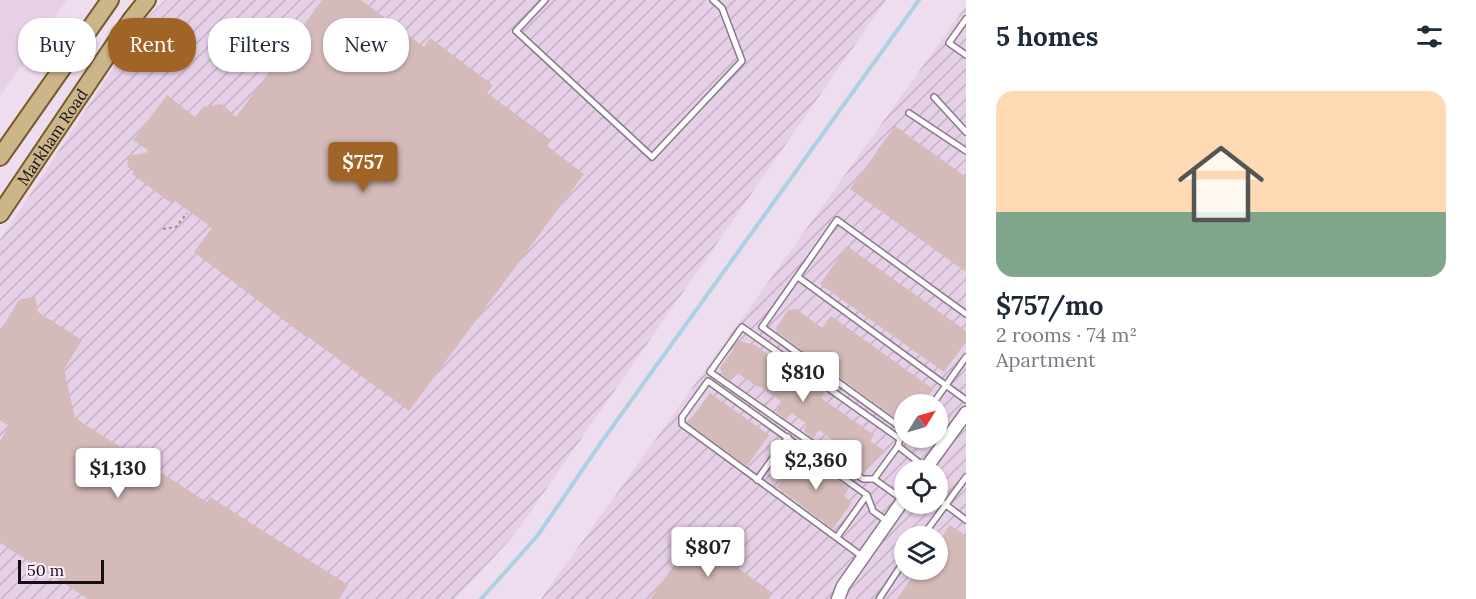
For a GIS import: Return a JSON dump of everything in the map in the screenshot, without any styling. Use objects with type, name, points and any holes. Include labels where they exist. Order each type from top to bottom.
[{"type":"main road","name":"Markham Road","points":[[0,157],[110,0]]},
{"type":"main road","name":"Markham Road","points":[[0,214],[131,20],[147,0]]},
{"type":"street","points":[[948,432],[966,413]]},
{"type":"street","points":[[838,599],[843,586],[894,514]]},
{"type":"lane","points":[[545,0],[516,31],[652,157],[742,61],[722,8],[713,0]]},
{"type":"lane","points":[[966,19],[949,43],[966,55]]},
{"type":"lane","points":[[934,97],[966,132]]},
{"type":"lane","points":[[909,113],[966,151]]},
{"type":"lane","points":[[894,423],[762,327],[837,220],[966,314]]},
{"type":"lane","points":[[798,277],[966,400]]},
{"type":"lane","points":[[894,435],[742,327],[710,372],[863,479],[874,479],[894,493]]},
{"type":"lane","points":[[940,394],[966,357]]},
{"type":"lane","points":[[863,557],[681,424],[682,417],[708,381],[867,495],[873,511],[888,522]]},
{"type":"lane","points":[[757,480],[788,437]]},
{"type":"lane","points":[[874,479],[897,448]]},
{"type":"lane","points":[[900,448],[914,460]]},
{"type":"lane","points":[[948,501],[966,477]]},
{"type":"lane","points":[[837,537],[867,495]]},
{"type":"lane","points":[[948,507],[966,520]]},
{"type":"lane","points":[[879,599],[894,576]]},
{"type":"path","points":[[163,229],[176,227],[187,213]]},
{"type":"shaded area","points":[[0,0],[67,0],[54,18],[18,18],[18,70],[0,96]]},
{"type":"shaded area","points":[[165,0],[886,0],[515,534],[455,599],[0,599],[0,240],[111,72],[196,72],[196,18],[147,18]]},
{"type":"shaded area","points":[[966,6],[966,599],[541,599]]},
{"type":"building","points":[[322,0],[361,0],[385,18],[323,18],[323,72],[409,72],[409,36],[424,47],[430,38],[493,85],[487,93],[551,140],[547,146],[584,174],[409,411],[194,252],[212,228],[174,200],[171,203],[132,174],[134,171],[128,167],[127,156],[151,152],[133,140],[167,95],[195,117],[203,107],[222,104],[236,117],[269,72],[311,72],[311,18],[309,18]]},
{"type":"building","points":[[895,126],[966,177],[966,272],[850,189]]},
{"type":"building","points":[[847,246],[966,331],[966,342],[944,372],[820,284]]},
{"type":"building","points":[[35,296],[38,312],[82,340],[64,369],[75,418],[207,502],[210,497],[348,585],[339,599],[88,599],[0,543],[0,441],[9,426],[0,420],[0,331],[19,300]]},
{"type":"building","points":[[796,309],[822,328],[831,316],[933,389],[930,394],[894,394],[894,417],[777,332],[776,328],[788,310]]},
{"type":"building","points":[[739,341],[755,345],[824,394],[821,398],[874,435],[870,441],[883,450],[864,473],[834,452],[839,445],[819,430],[813,438],[804,431],[807,424],[792,413],[786,419],[776,412],[781,401],[736,372],[729,380],[723,375],[720,368]]},
{"type":"building","points":[[710,393],[769,435],[747,466],[688,423]]},
{"type":"building","points":[[801,453],[849,488],[844,496],[852,502],[833,529],[777,487]]},
{"type":"building","points":[[950,525],[966,536],[966,599],[897,599],[910,580],[948,580],[948,528]]},
{"type":"building","points":[[694,537],[773,593],[769,599],[650,599]]},
{"type":"waterway","points":[[481,599],[538,535],[600,444],[919,0]]}]
